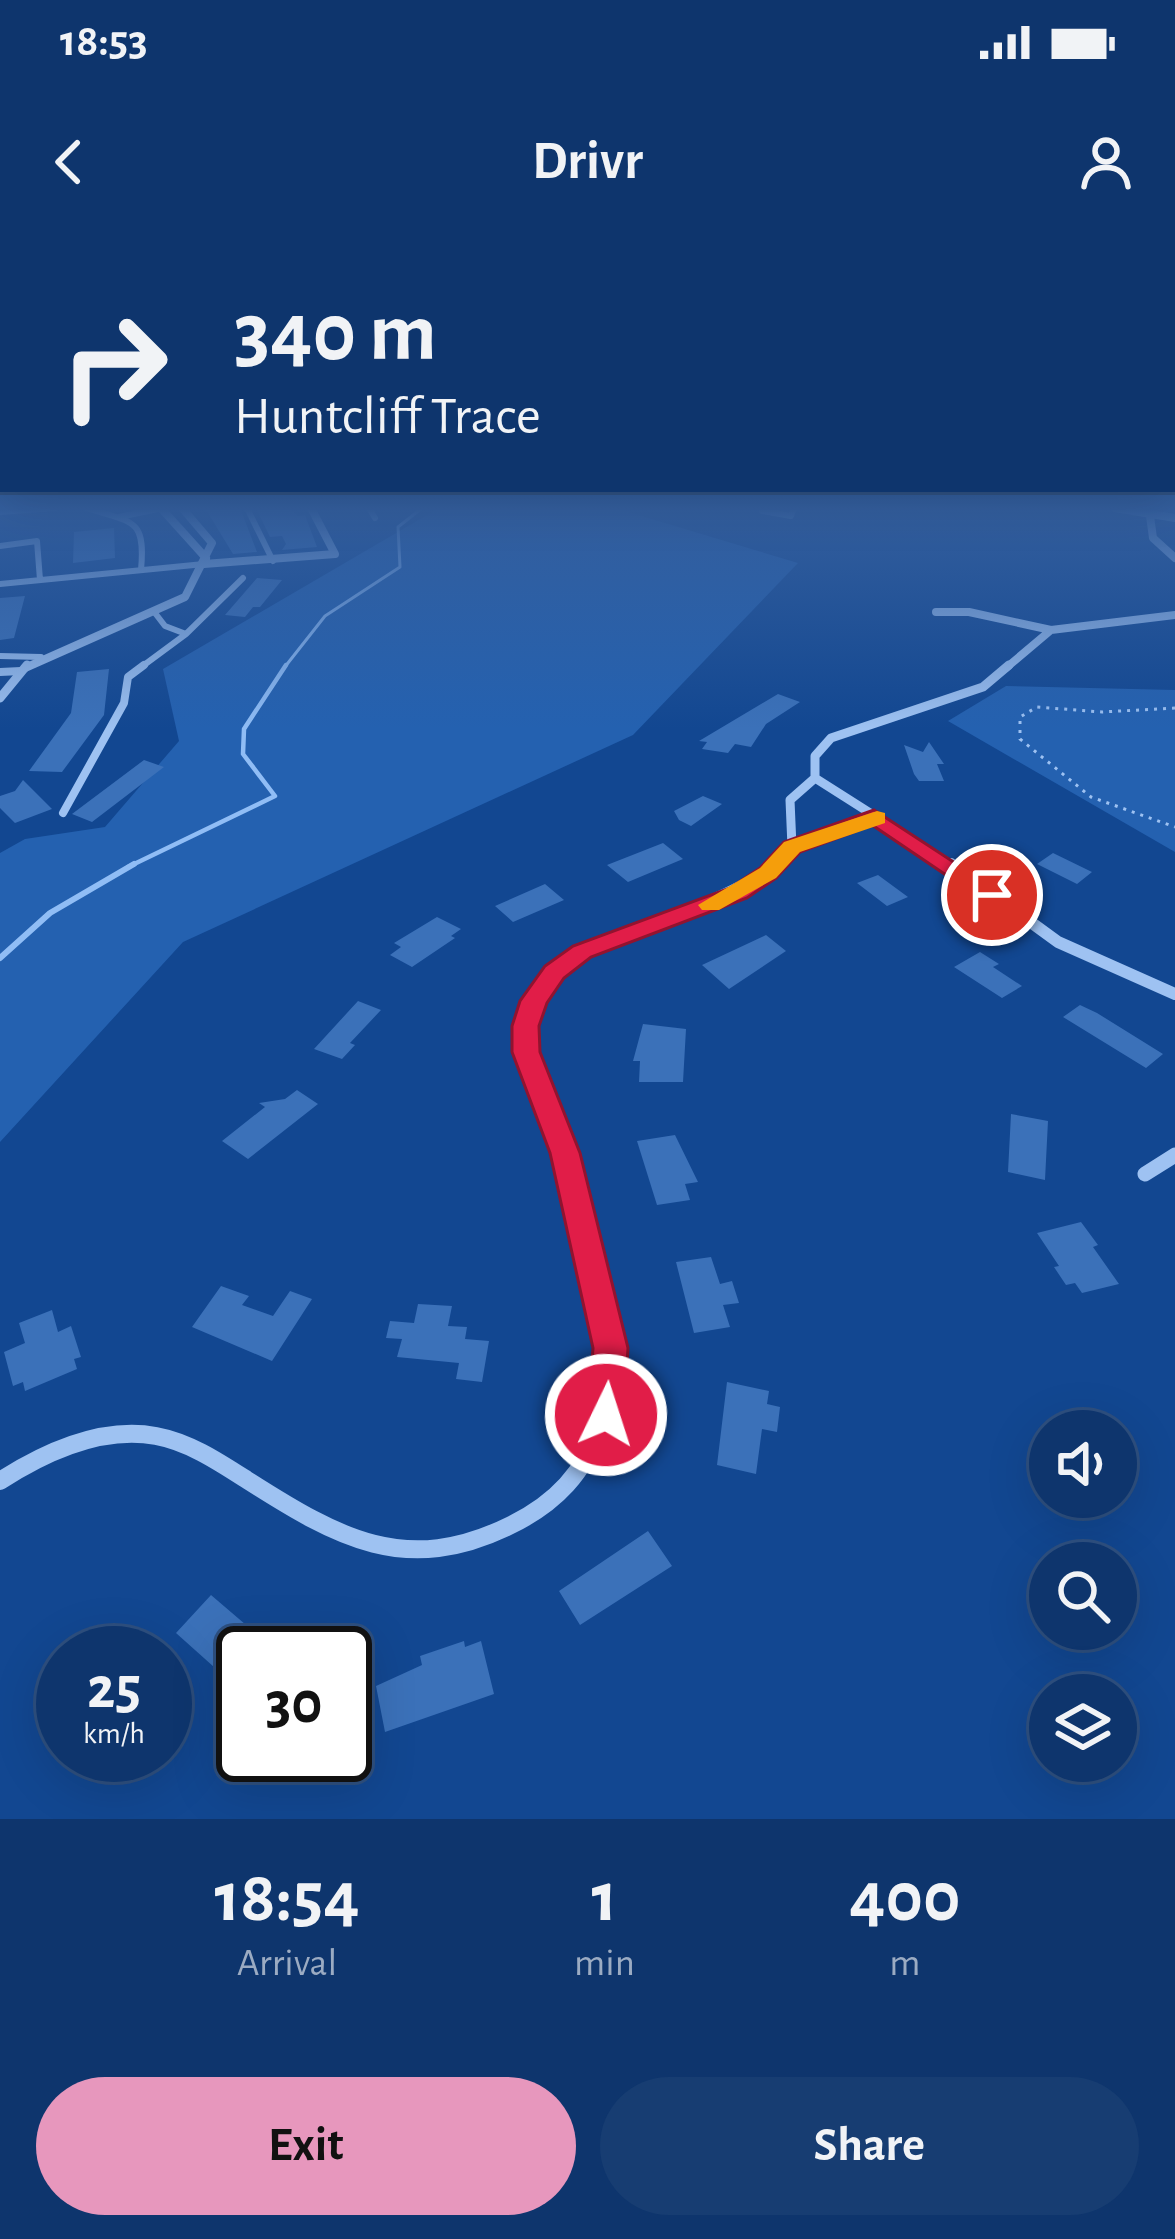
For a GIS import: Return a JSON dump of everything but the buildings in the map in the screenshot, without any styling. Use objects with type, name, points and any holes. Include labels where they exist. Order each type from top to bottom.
[{"type":"street","points":[[0,698],[21,671],[41,657],[155,613],[184,597],[193,582]]},
{"type":"street","points":[[936,612],[969,613],[1051,630],[1175,615]]},
{"type":"street","points":[[792,847],[790,800],[815,778],[815,756],[831,738],[938,706],[983,687],[1051,630]]},
{"type":"street","points":[[815,778],[956,867],[1058,942],[1175,994]]},
{"type":"street","points":[[0,1481],[71,1448],[111,1436],[156,1436],[220,1462],[334,1535],[371,1548],[408,1552],[453,1550],[503,1531],[546,1506],[594,1448],[611,1381],[610,1348],[565,1153],[526,1052],[526,1026],[534,1001],[554,972],[582,951],[739,893],[768,873],[792,847],[874,816]]},
{"type":"street","points":[[1145,1174],[1175,1155]]},
{"type":"lane","points":[[63,813],[124,703],[128,677],[186,634],[239,582]]},
{"type":"lane","points":[[155,613],[165,626],[186,634]]},
{"type":"lane","points":[[0,656],[41,657]]},
{"type":"lane","points":[[0,672],[21,671]]},
{"type":"path","points":[[1175,709],[1102,712],[1037,706],[1021,717],[1019,729],[1029,749],[1090,796],[1175,827]]},
{"type":"shaded area","points":[[313,582],[780,582],[633,735],[183,942],[0,1142],[0,853],[25,839],[105,827],[179,741],[163,669]]},
{"type":"shaded area","points":[[1006,686],[1175,690],[1175,852],[948,721]]},
{"type":"waterway","points":[[284,668],[325,616],[378,582]]},
{"type":"waterway","points":[[133,865],[275,796],[243,754],[244,729],[284,668]]},
{"type":"waterway","points":[[0,958],[50,913],[133,865]]},
{"type":"waterway","points":[[128,867],[133,865]]},
{"type":"slow traffic","points":[[710,905],[768,873],[792,847],[877,818]]},
{"type":"route","points":[[606,1415],[610,1348],[565,1153],[526,1052],[526,1026],[534,1001],[554,972],[582,951],[611,938],[739,893],[768,873],[792,847],[874,816],[992,895]]}]
